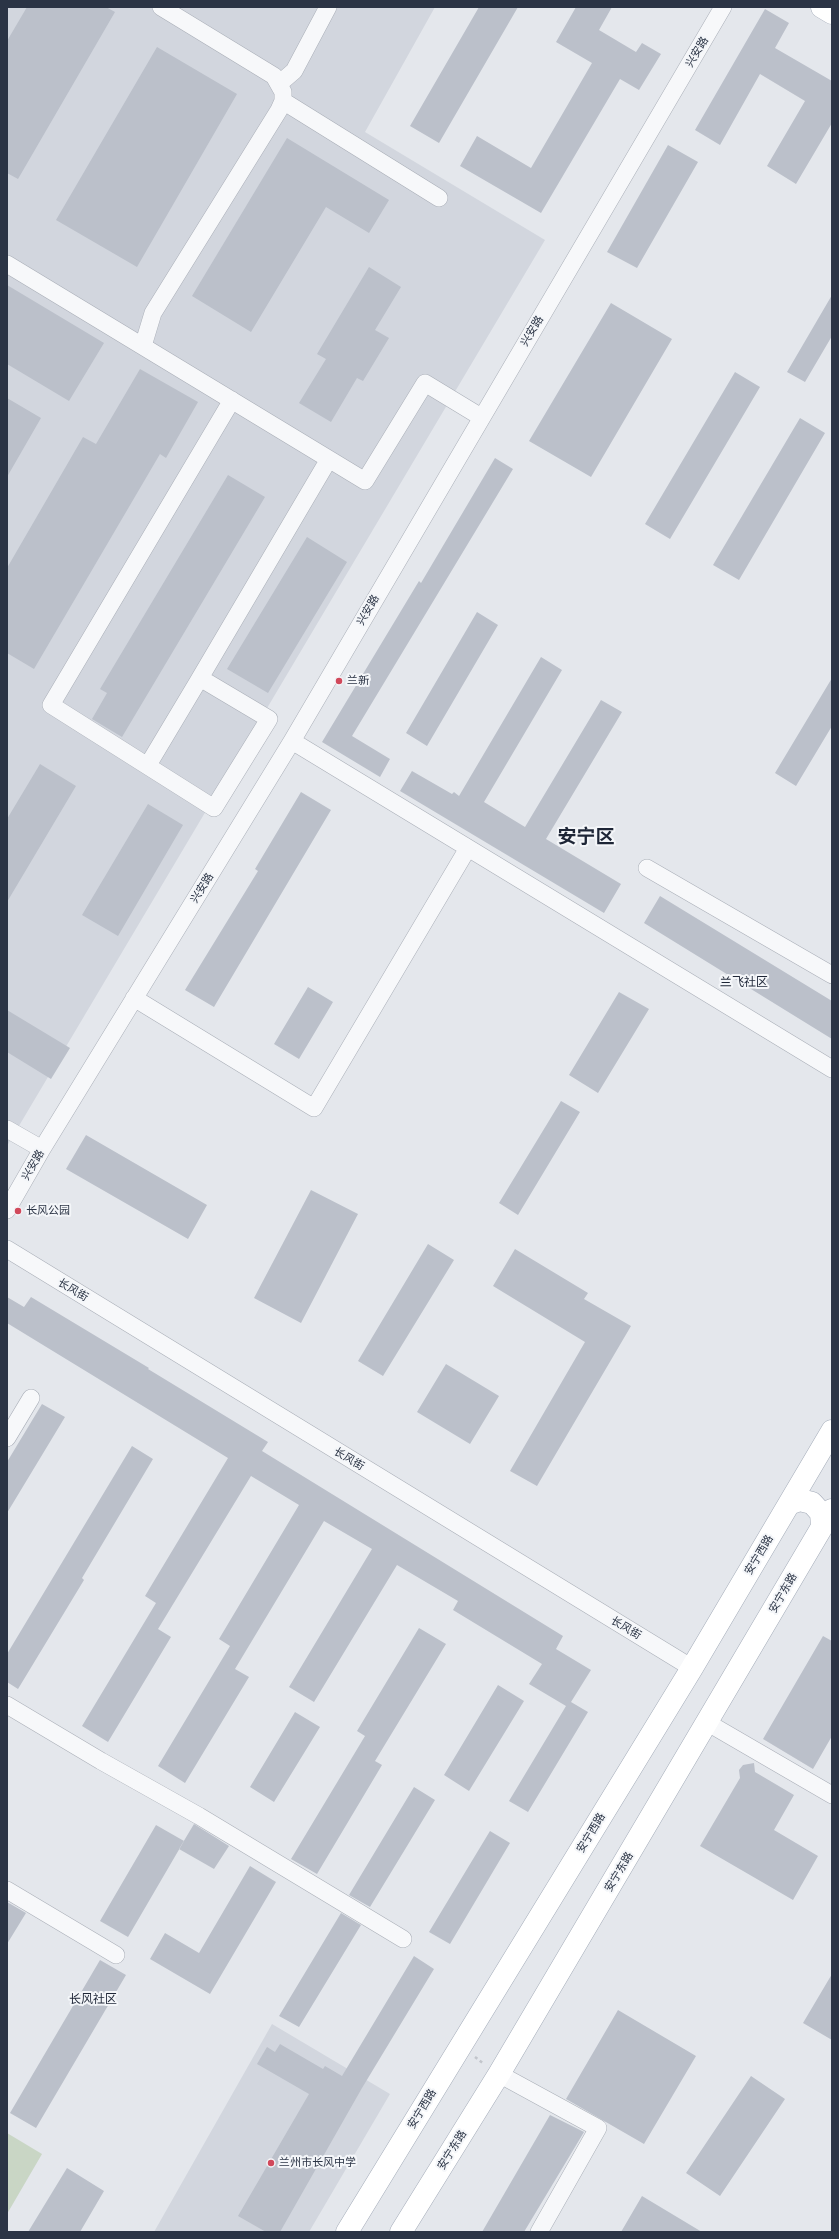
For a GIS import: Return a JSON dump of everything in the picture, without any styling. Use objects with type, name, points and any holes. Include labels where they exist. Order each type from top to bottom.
[{"type":"main road","points":[[822,7],[832,13]]},
{"type":"main road","name":"安宁西路","points":[[347,2232],[692,1668],[832,1431]]},
{"type":"main road","points":[[789,1504],[800,1500],[812,1503],[827,1518]]},
{"type":"main road","name":"安宁东路","points":[[401,2232],[499,2074],[708,1723],[827,1518]]},
{"type":"street","points":[[143,346],[153,314],[280,110],[283,101],[283,92],[280,83],[274,76],[161,7]]},
{"type":"street","points":[[280,83],[294,71],[328,7]]},
{"type":"street","name":"兴安路","points":[[7,1210],[42,1149],[292,741],[723,7]]},
{"type":"street","points":[[283,101],[439,198]]},
{"type":"street","points":[[7,264],[365,481],[425,383],[481,417]]},
{"type":"street","points":[[200,678],[269,719],[214,808],[51,705],[232,400]]},
{"type":"street","points":[[148,765],[329,459]]},
{"type":"street","points":[[292,741],[832,1069]]},
{"type":"street","points":[[134,998],[314,1108],[468,848]]},
{"type":"street","points":[[647,868],[832,975]]},
{"type":"street","points":[[7,1129],[42,1149]]},
{"type":"street","name":"长风街","points":[[7,1249],[692,1668]]},
{"type":"street","points":[[7,1438],[31,1398]]},
{"type":"street","points":[[7,1705],[101,1761],[199,1816],[403,1939]]},
{"type":"street","points":[[708,1723],[832,1794]]},
{"type":"street","points":[[7,1890],[116,1955]]},
{"type":"street","points":[[499,2074],[598,2128],[539,2232]]},
{"type":"path","points":[[460,2048],[499,2074]]},
{"type":"shaded area","points":[[7,7],[435,7],[365,132],[545,240],[7,1146]]},
{"type":"shaded area","name":"兰州市长风中学","points":[[272,2024],[390,2094],[309,2232],[154,2232]]},
{"type":"green space","points":[[7,2133],[42,2154],[7,2214]]},
{"type":"building","points":[[27,7],[106,7],[115,12],[18,179],[7,173],[7,41]]},
{"type":"building","points":[[479,7],[518,7],[439,143],[410,126]]},
{"type":"building","points":[[576,7],[612,7],[599,30],[636,52],[642,43],[661,54],[639,90],[620,79],[541,213],[460,166],[477,136],[531,168],[592,63],[556,42]]},
{"type":"building","points":[[765,9],[789,23],[775,48],[832,81],[832,123],[796,184],[767,166],[805,101],[760,74],[720,145],[695,130]]},
{"type":"building","points":[[157,47],[237,94],[137,267],[56,220]]},
{"type":"building","points":[[287,138],[389,200],[369,233],[326,207],[251,332],[192,296]]},
{"type":"building","points":[[668,145],[698,162],[637,268],[607,252]]},
{"type":"building","points":[[369,267],[401,287],[375,330],[389,338],[363,381],[357,378],[331,422],[299,403],[326,359],[317,354]]},
{"type":"building","points":[[7,285],[104,343],[69,401],[7,364]]},
{"type":"building","points":[[832,295],[832,336],[805,382],[787,372]]},
{"type":"building","points":[[611,303],[672,339],[591,477],[529,441]]},
{"type":"building","points":[[140,369],[198,402],[166,458],[160,454],[34,669],[7,653],[7,568],[83,437],[96,444]]},
{"type":"building","points":[[735,372],[760,387],[670,539],[645,524]]},
{"type":"building","points":[[7,398],[41,418],[7,477]]},
{"type":"building","points":[[800,418],[825,433],[739,580],[713,565]]},
{"type":"building","points":[[495,458],[513,469],[352,736],[390,759],[380,777],[322,742],[419,581],[421,583]]},
{"type":"building","points":[[228,475],[265,497],[122,737],[92,719],[107,693],[100,689]]},
{"type":"building","points":[[307,537],[347,562],[268,693],[227,669]]},
{"type":"building","points":[[477,612],[498,625],[427,746],[406,733]]},
{"type":"building","points":[[541,657],[562,670],[484,802],[525,827],[601,700],[622,712],[546,839],[621,884],[604,913],[400,791],[412,771],[452,794],[454,792],[459,796]]},
{"type":"building","points":[[832,678],[832,726],[796,786],[775,773]]},
{"type":"building","points":[[40,764],[76,786],[7,902],[7,819]]},
{"type":"building","points":[[301,792],[331,810],[214,1007],[185,990],[258,871],[255,869]]},
{"type":"building","points":[[148,804],[183,825],[118,936],[82,915]]},
{"type":"building","points":[[660,896],[832,1001],[832,1039],[644,923]]},
{"type":"building","points":[[308,987],[333,1002],[299,1059],[274,1044]]},
{"type":"building","points":[[619,992],[649,1009],[598,1093],[569,1075]]},
{"type":"building","points":[[7,1010],[70,1048],[51,1079],[7,1052]]},
{"type":"building","points":[[561,1101],[580,1112],[518,1215],[499,1203]]},
{"type":"building","points":[[86,1135],[207,1205],[188,1239],[66,1169]]},
{"type":"building","points":[[311,1190],[358,1214],[301,1323],[254,1298]]},
{"type":"building","points":[[428,1244],[454,1260],[383,1376],[358,1361]]},
{"type":"building","points":[[515,1249],[588,1293],[584,1299],[631,1326],[537,1486],[510,1471],[585,1342],[493,1286]]},
{"type":"building","points":[[7,1297],[24,1307],[31,1297],[149,1368],[148,1369],[268,1442],[262,1451],[563,1636],[556,1649],[591,1670],[571,1702],[588,1712],[528,1812],[509,1801],[566,1706],[529,1684],[542,1664],[453,1610],[458,1601],[397,1565],[314,1702],[289,1687],[372,1549],[324,1521],[235,1669],[249,1677],[185,1783],[158,1766],[230,1646],[219,1639],[299,1505],[251,1476],[158,1629],[171,1637],[108,1742],[82,1726],[156,1603],[145,1596],[228,1458],[7,1323]]},
{"type":"building","points":[[446,1364],[499,1396],[470,1444],[417,1412]]},
{"type":"building","points":[[42,1404],[65,1417],[7,1513],[7,1462]]},
{"type":"building","points":[[132,1446],[153,1459],[82,1578],[84,1580],[18,1689],[7,1682],[7,1654]]},
{"type":"building","points":[[419,1628],[446,1644],[375,1761],[382,1765],[317,1874],[291,1859],[365,1736],[357,1731]]},
{"type":"building","points":[[823,1636],[832,1641],[832,1736],[813,1769],[763,1739]]},
{"type":"building","points":[[498,1685],[524,1701],[469,1791],[444,1775]]},
{"type":"building","points":[[295,1712],[320,1727],[274,1802],[250,1787]]},
{"type":"building","points":[[754,1763],[755,1772],[794,1795],[774,1830],[818,1856],[793,1900],[700,1846],[740,1778],[739,1770],[743,1765]]},
{"type":"building","points":[[414,1787],[435,1800],[370,1907],[349,1895]]},
{"type":"building","points":[[194,1824],[229,1846],[214,1869],[179,1849]]},
{"type":"building","points":[[156,1825],[184,1841],[128,1937],[100,1921]]},
{"type":"building","points":[[490,1831],[510,1843],[450,1944],[429,1932]]},
{"type":"building","points":[[250,1866],[276,1882],[210,1994],[150,1959],[165,1933],[199,1953]]},
{"type":"building","points":[[7,1902],[26,1913],[7,1944]]},
{"type":"building","points":[[341,1913],[361,1925],[299,2027],[279,2016]]},
{"type":"building","points":[[414,1956],[434,1969],[362,2088],[280,2232],[266,2232],[238,2216],[309,2094],[257,2064],[267,2047],[275,2052],[280,2044],[323,2069],[325,2066],[342,2076]]},
{"type":"building","points":[[100,1960],[126,1975],[36,2128],[10,2113]]},
{"type":"building","points":[[832,1974],[832,2040],[803,2023]]},
{"type":"building","points":[[618,2010],[696,2056],[644,2144],[566,2099]]},
{"type":"building","points":[[751,2076],[785,2099],[720,2196],[686,2173]]},
{"type":"building","points":[[550,2115],[584,2132],[524,2232],[482,2232]]},
{"type":"building","points":[[67,2168],[104,2191],[80,2232],[28,2232]]},
{"type":"building","points":[[642,2196],[702,2232],[621,2232]]},
{"type":"place","name":"兰新","points":[[339,681]]},
{"type":"place","name":"长风公园","points":[[18,1211]]},
{"type":"place","name":"兰州市长风中学","points":[[271,2163]]},
{"type":"district","name":"安宁区","points":[[586,837]]},
{"type":"district","name":"兰飞社区","points":[[744,982]]},
{"type":"district","name":"长风社区","points":[[93,1999]]}]
